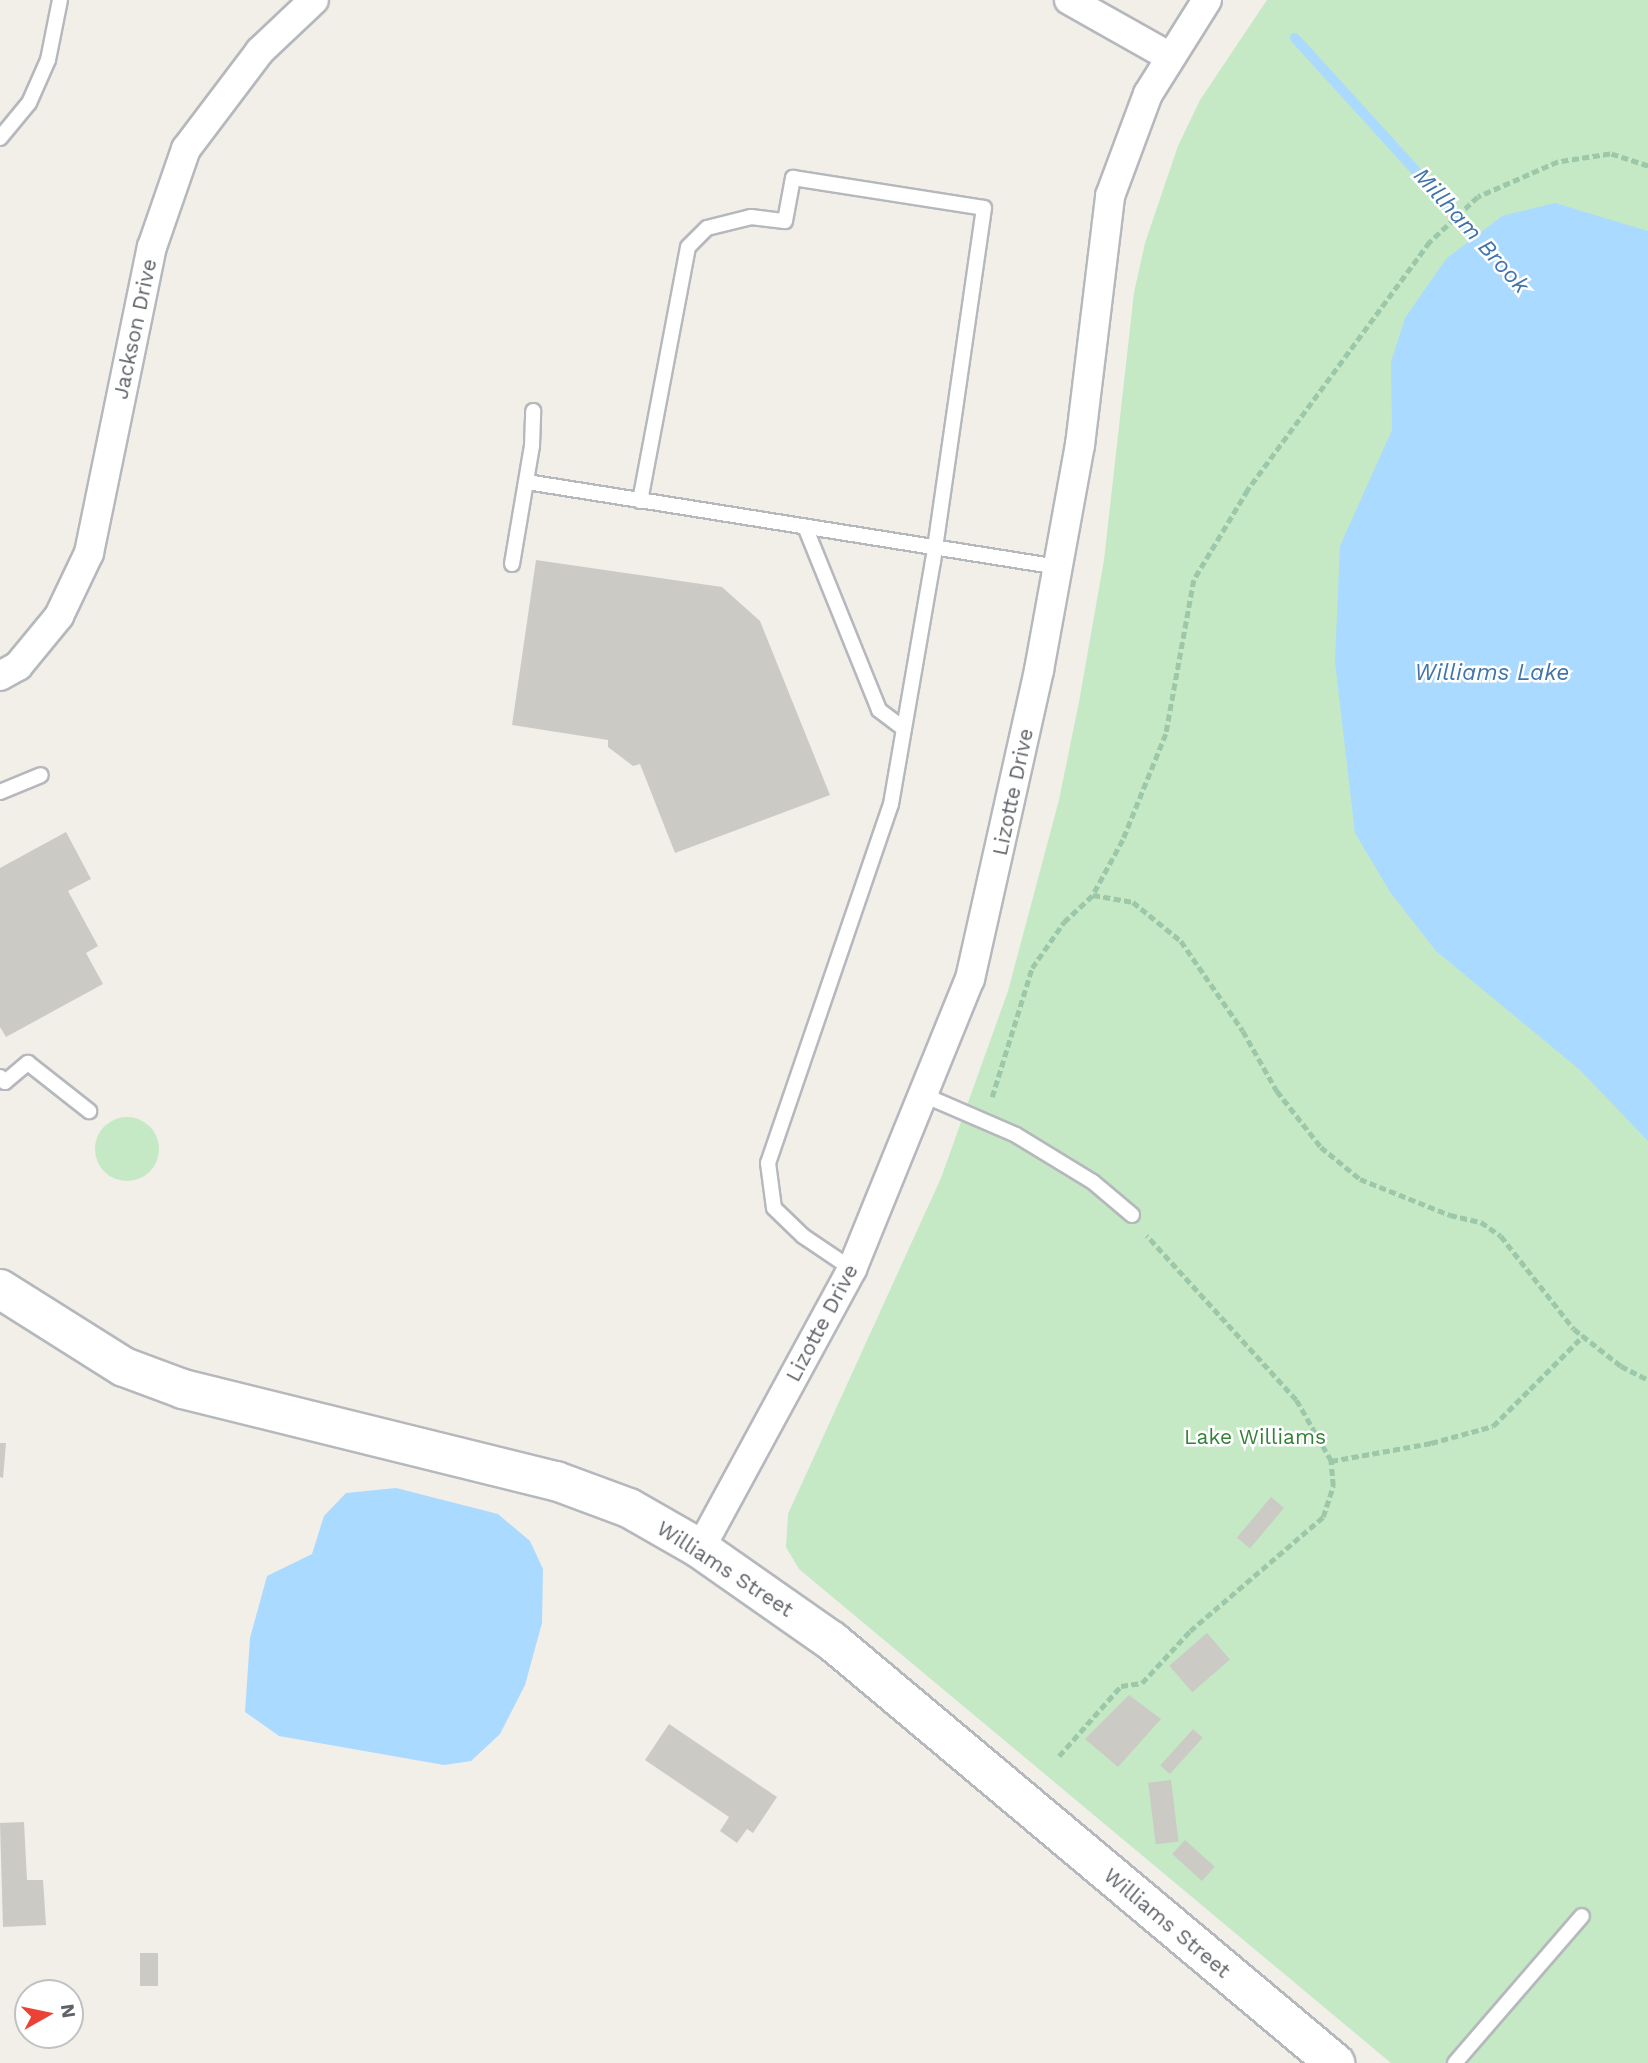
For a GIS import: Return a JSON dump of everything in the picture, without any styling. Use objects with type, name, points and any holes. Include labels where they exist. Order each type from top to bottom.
[{"type":"main road","name":"Williams Street","points":[[0,1289],[124,1367],[183,1390],[556,1481],[629,1508],[700,1549],[832,1641],[1335,2063]]},
{"type":"street","name":"Jackson Drive","points":[[0,676],[18,666],[59,616],[89,553],[152,247],[186,149],[260,51],[314,0]]},
{"type":"street","points":[[1069,0],[1170,57]]},
{"type":"street","name":"Lizotte Drive","points":[[700,1549],[852,1269],[926,1096],[970,979],[1008,820],[1080,445],[1110,196],[1148,94],[1207,0]]},
{"type":"lane","points":[[0,138],[29,103],[48,60],[60,0]]},
{"type":"lane","points":[[639,501],[688,247],[707,228],[751,217],[785,221],[793,178],[985,208],[934,551],[891,804],[768,1163],[774,1208],[803,1236],[852,1269]]},
{"type":"lane","points":[[512,564],[527,482],[533,411]]},
{"type":"lane","points":[[527,482],[934,551],[1058,567]]},
{"type":"lane","points":[[806,529],[879,710],[904,729]]},
{"type":"lane","points":[[0,792],[41,775]]},
{"type":"lane","points":[[0,1077],[5,1082],[29,1063],[89,1111]]},
{"type":"lane","points":[[926,1096],[1016,1135],[1082,1175],[1132,1215]]},
{"type":"lane","points":[[1455,2063],[1582,1916]]},
{"type":"path","points":[[982,1120],[999,1081],[1032,968],[1064,922],[1093,895],[1124,840],[1166,734],[1194,580],[1248,490],[1430,242],[1478,197],[1558,162],[1610,154],[1648,166]]},
{"type":"path","points":[[1093,895],[1133,902],[1181,941],[1243,1031],[1276,1091],[1321,1147],[1360,1179],[1450,1215],[1481,1222],[1501,1236],[1583,1336],[1621,1366],[1648,1380]]},
{"type":"path","points":[[1059,1756],[1121,1686],[1142,1683],[1190,1632],[1323,1517],[1333,1486],[1331,1461],[1296,1400],[1161,1256],[1132,1215]]},
{"type":"path","points":[[1331,1461],[1431,1443],[1493,1426],[1583,1336]]},
{"type":"green space","name":"Lake Williams","points":[[1267,0],[1648,0],[1648,2063],[1391,2063],[799,1569],[786,1547],[788,1514],[941,1178],[1008,991],[1059,800],[1079,702],[1104,560],[1134,293],[1145,243],[1178,146],[1200,100]]},
{"type":"green space","points":[[127,1117],[139,1119],[150,1126],[157,1137],[157,1161],[150,1172],[139,1179],[127,1181],[115,1179],[104,1172],[97,1161],[95,1149],[97,1137],[104,1126],[115,1119]]},
{"type":"water","name":"Williams Lake","points":[[1555,203],[1648,231],[1648,1141],[1580,1070],[1436,951],[1390,892],[1355,833],[1335,662],[1340,546],[1392,430],[1391,362],[1405,318],[1446,259],[1502,216]]},
{"type":"water","points":[[396,1488],[498,1514],[530,1541],[543,1569],[542,1623],[525,1685],[500,1734],[471,1761],[444,1765],[279,1736],[245,1712],[250,1638],[267,1576],[312,1554],[324,1516],[346,1493]]},
{"type":"building","points":[[536,560],[722,587],[760,621],[830,795],[675,853],[640,764],[633,766],[608,747],[608,740],[512,725]]},
{"type":"building","points":[[66,832],[91,879],[68,891],[98,946],[86,953],[103,984],[6,1037],[0,1027],[0,868]]},
{"type":"building","points":[[0,1443],[6,1443],[3,1478],[0,1477]]},
{"type":"building","points":[[1271,1497],[1284,1508],[1250,1549],[1237,1538]]},
{"type":"building","points":[[1207,1633],[1230,1659],[1192,1692],[1169,1666]]},
{"type":"building","points":[[1129,1695],[1161,1719],[1118,1767],[1085,1739]]},
{"type":"building","points":[[669,1724],[777,1797],[753,1833],[747,1829],[737,1843],[720,1831],[729,1817],[645,1760]]},
{"type":"building","points":[[1193,1729],[1203,1738],[1170,1774],[1160,1765]]},
{"type":"building","points":[[1171,1780],[1179,1842],[1156,1844],[1148,1783]]},
{"type":"building","points":[[24,1822],[27,1880],[43,1880],[46,1925],[3,1927],[0,1823]]},
{"type":"building","points":[[1185,1840],[1215,1867],[1202,1881],[1172,1854]]},
{"type":"building","points":[[140,1953],[158,1953],[158,1986],[140,1986]]},
{"type":"waterway","name":"Millham Brook","points":[[1295,38],[1485,247]]}]
